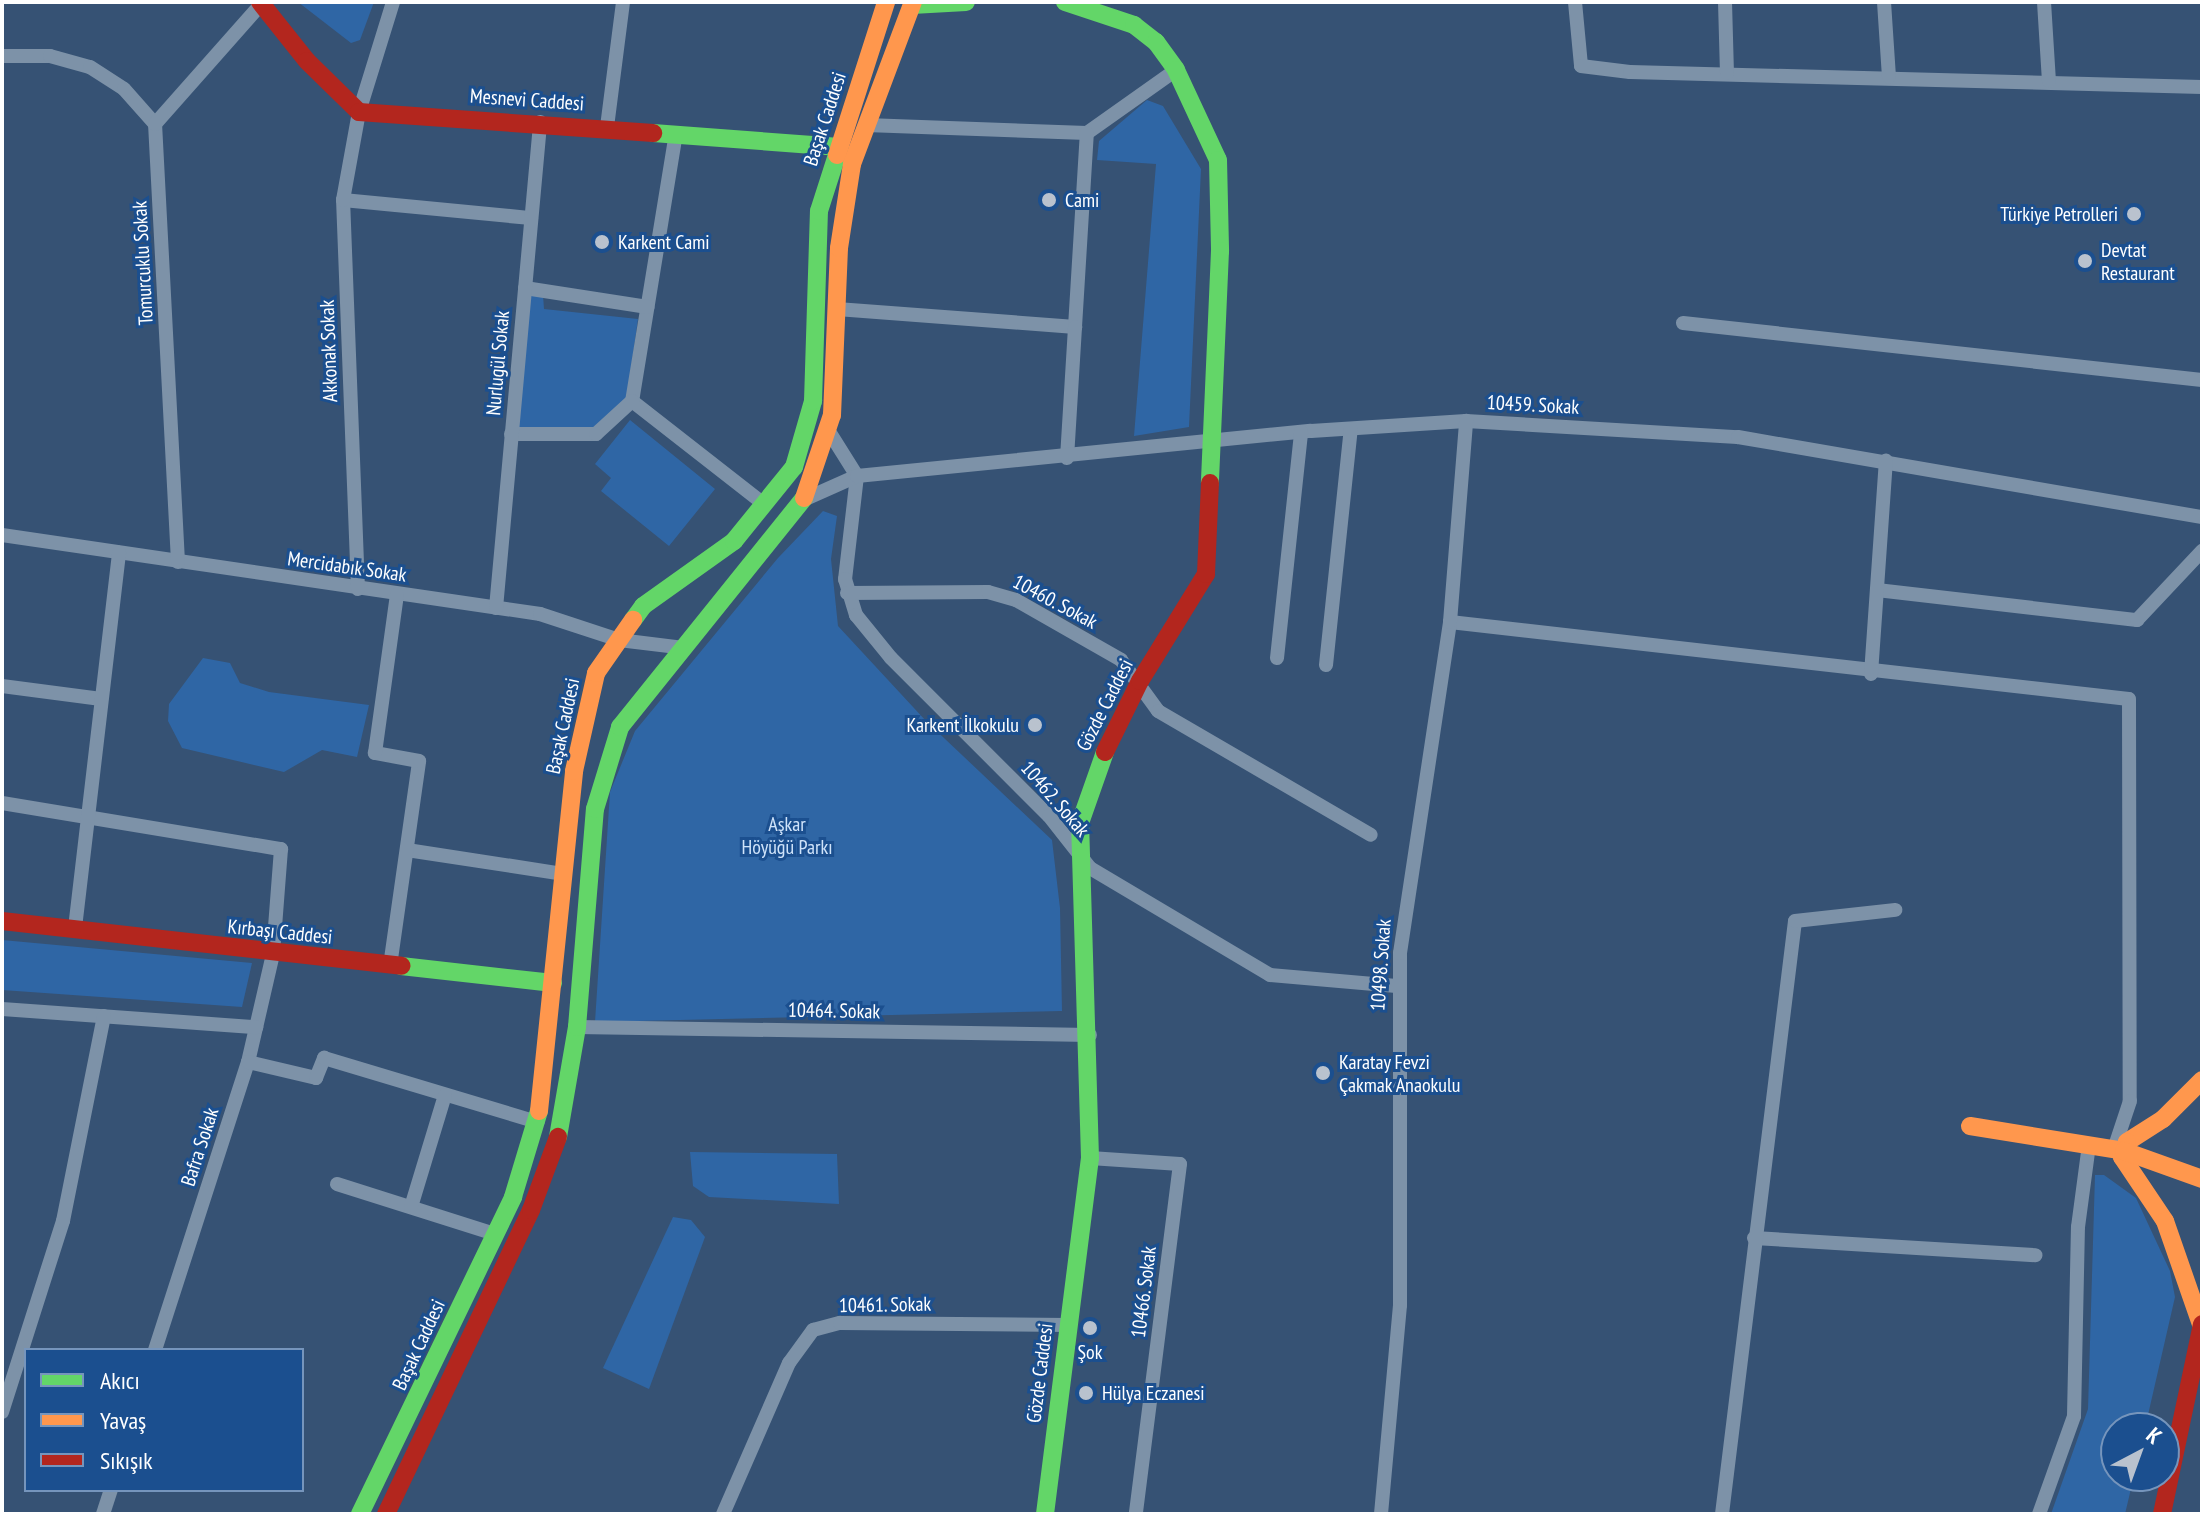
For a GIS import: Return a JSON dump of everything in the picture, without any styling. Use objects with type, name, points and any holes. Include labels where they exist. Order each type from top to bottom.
[{"type":"main road","name":"Başak Caddesi","points":[[360,1514],[495,1234],[538,1122],[574,771],[596,673],[643,606],[734,541],[794,467],[813,401],[819,211],[886,2]]},
{"type":"main road","points":[[912,3],[966,2]]},
{"type":"main road","name":"Gözde Caddesi","points":[[1045,1514],[1090,1158],[1090,1035],[1078,855],[1086,797],[1140,681],[1206,574],[1214,441],[1218,160],[1176,70],[1156,42],[1134,25],[1065,2]]},
{"type":"main road","points":[[262,3],[307,61],[359,112]]},
{"type":"main road","name":"Başak Caddesi","points":[[389,1510],[531,1210],[562,1125],[577,1027],[595,809],[620,727],[803,500],[830,433],[849,178],[912,3]]},
{"type":"main road","name":"Mesnevi Caddesi","points":[[359,112],[540,122],[839,147]]},
{"type":"main road","name":"Kırbaşı Caddesi","points":[[2,921],[273,954],[553,983]]},
{"type":"main road","points":[[2119,1150],[2141,1129],[2163,1119],[2202,1080]]},
{"type":"main road","points":[[1970,1126],[2119,1150],[2202,1179]]},
{"type":"main road","points":[[2119,1150],[2134,1178],[2165,1221],[2202,1326],[2162,1514]]},
{"type":"street","name":"Akkonak Sokak","points":[[358,589],[343,200],[359,112],[393,2]]},
{"type":"street","points":[[607,127],[623,2]]},
{"type":"street","points":[[1575,2],[1581,66],[1630,72],[2202,87]]},
{"type":"street","points":[[1725,2],[1727,73]]},
{"type":"street","points":[[1884,2],[1889,77]]},
{"type":"street","points":[[2044,2],[2049,81]]},
{"type":"street","points":[[2,56],[50,56],[90,67],[124,89],[155,124],[262,3]]},
{"type":"street","points":[[866,125],[1087,133],[1176,70]]},
{"type":"street","name":"Nurlugül Sokak","points":[[496,608],[540,122]]},
{"type":"street","name":"Tomurcuklu Sokak","points":[[155,124],[178,562]]},
{"type":"street","points":[[511,434],[596,434],[632,401],[676,133]]},
{"type":"street","points":[[1067,458],[1087,133]]},
{"type":"street","points":[[343,200],[531,218]]},
{"type":"street","points":[[525,288],[648,307]]},
{"type":"street","points":[[837,309],[1075,327]]},
{"type":"street","points":[[1683,323],[2202,380]]},
{"type":"street","points":[[632,401],[764,504]]},
{"type":"street","name":"10459. Sokak","points":[[803,500],[857,476],[1067,458],[1301,432],[1466,421],[1738,437],[2202,517]]},
{"type":"street","name":"10498. Sokak","points":[[1381,1514],[1400,1305],[1397,986],[1450,622],[1466,421]]},
{"type":"street","points":[[1326,665],[1351,429]]},
{"type":"street","points":[[1277,658],[1301,432]]},
{"type":"street","points":[[830,433],[857,476],[847,593]]},
{"type":"street","points":[[1871,674],[1886,461]]},
{"type":"street","name":"Mercidabık Sokak","points":[[2,535],[540,614],[619,640],[684,648]]},
{"type":"street","points":[[1877,590],[2137,620],[2202,551]]},
{"type":"street","points":[[75,928],[119,553]]},
{"type":"street","name":"10460. Sokak","points":[[847,593],[1002,594],[1121,660],[1140,681],[1158,711],[1371,835]]},
{"type":"street","name":"10462. Sokak","points":[[847,593],[876,642],[1049,816],[1078,855],[1105,879],[1270,975],[1397,986]]},
{"type":"street","points":[[390,966],[419,761],[375,753],[397,595]]},
{"type":"street","points":[[1450,622],[1871,674],[2129,699],[2130,1101],[2119,1150]]},
{"type":"street","points":[[2,686],[101,699]]},
{"type":"street","points":[[2,803],[87,814]]},
{"type":"street","name":"Bafra Sokak","points":[[87,814],[281,849],[273,954],[248,1062],[156,1348]]},
{"type":"street","points":[[407,850],[564,874]]},
{"type":"street","points":[[1722,1514],[1795,921],[1895,910]]},
{"type":"street","points":[[2,1009],[256,1027]]},
{"type":"street","points":[[2,1412],[63,1221],[104,1016]]},
{"type":"street","name":"10464. Sokak","points":[[577,1027],[1090,1035]]},
{"type":"street","points":[[248,1062],[316,1078],[324,1058],[538,1122]]},
{"type":"street","points":[[411,1207],[445,1095]]},
{"type":"street","points":[[2039,1514],[2074,1416],[2078,1227],[2089,1145]]},
{"type":"street","name":"10466. Sokak","points":[[1090,1158],[1180,1164],[1136,1514]]},
{"type":"street","points":[[337,1184],[495,1234]]},
{"type":"street","points":[[1754,1238],[2035,1255]]},
{"type":"street","name":"10461. Sokak","points":[[723,1514],[789,1363],[813,1330],[840,1323],[1068,1325]]},
{"type":"street","points":[[103,1514],[110,1492]]},
{"type":"green space","points":[[298,2],[374,2],[360,40],[351,43]]},
{"type":"green space","points":[[1147,100],[1163,106],[1201,169],[1189,427],[1134,436],[1156,164],[1097,160],[1099,141]]},
{"type":"green space","points":[[543,295],[544,309],[638,319],[627,397],[596,428],[518,427],[530,296]]},
{"type":"green space","points":[[630,420],[715,489],[669,546],[601,491],[611,478],[595,464]]},
{"type":"green space","name":"Aşkar Höyüğü Parkı","points":[[823,511],[837,516],[831,559],[838,626],[926,721],[1052,840],[1060,908],[1062,1011],[595,1022],[610,792],[635,731],[778,558]]},
{"type":"green space","points":[[203,658],[230,663],[240,683],[269,692],[369,705],[357,757],[322,750],[284,772],[182,748],[168,721],[169,704]]},
{"type":"green space","points":[[2,940],[252,963],[242,1007],[2,990]]},
{"type":"green space","points":[[690,1152],[837,1154],[839,1204],[709,1197],[693,1186]]},
{"type":"green space","points":[[2095,1175],[2104,1175],[2136,1198],[2170,1271],[2175,1297],[2149,1412],[2100,1412],[2100,1492],[2130,1492],[2125,1514],[2051,1514],[2088,1409]]},
{"type":"green space","points":[[673,1217],[691,1220],[705,1237],[649,1389],[603,1368]]},
{"type":"traffic: fast","points":[[912,5],[966,2]]},
{"type":"traffic: fast","points":[[1065,2],[1134,25],[1156,42],[1176,70],[1218,160],[1220,251],[1210,483]]},
{"type":"traffic: fast","points":[[653,133],[839,147]]},
{"type":"traffic: fast","points":[[633,620],[643,606],[734,541],[794,467],[813,401],[819,211],[837,155]]},
{"type":"traffic: fast","points":[[558,1137],[577,1027],[595,809],[620,727],[804,498]]},
{"type":"traffic: fast","points":[[1045,1514],[1090,1158],[1080,823],[1105,752]]},
{"type":"traffic: fast","points":[[401,966],[553,983]]},
{"type":"traffic: fast","points":[[360,1514],[513,1197],[539,1111]]},
{"type":"traffic: slow","points":[[837,155],[886,2]]},
{"type":"traffic: slow","points":[[804,498],[832,415],[839,248],[852,164],[913,2]]},
{"type":"traffic: slow","points":[[539,1111],[574,771],[596,673],[633,620]]},
{"type":"traffic: slow","points":[[2202,1080],[2163,1119],[2127,1142],[2122,1157],[2165,1221],[2202,1327]]},
{"type":"traffic: slow","points":[[1970,1126],[2124,1151],[2202,1179]]},
{"type":"traffic: jam","points":[[260,2],[307,61],[359,112],[653,133]]},
{"type":"traffic: jam","points":[[1105,752],[1140,681],[1206,574],[1210,483]]},
{"type":"traffic: jam","points":[[2,921],[401,966]]},
{"type":"traffic: jam","points":[[386,1514],[531,1210],[558,1137]]},
{"type":"traffic: jam","points":[[2162,1514],[2202,1324]]},
{"type":"place","name":"Cami","points":[[1049,200]]},
{"type":"place","name":"Türkiye Petrolleri","points":[[2134,214]]},
{"type":"place","name":"Karkent Cami","points":[[602,242]]},
{"type":"place","name":"Devtat Restaurant","points":[[2085,261]]},
{"type":"place","name":"Karkent İlkokulu","points":[[1035,725]]},
{"type":"place","name":"Karatay Fevzi Çakmak Anaokulu","points":[[1323,1073]]},
{"type":"place","name":"Şok","points":[[1090,1328]]},
{"type":"place","name":"Hülya Eczanesi","points":[[1086,1393]]}]
